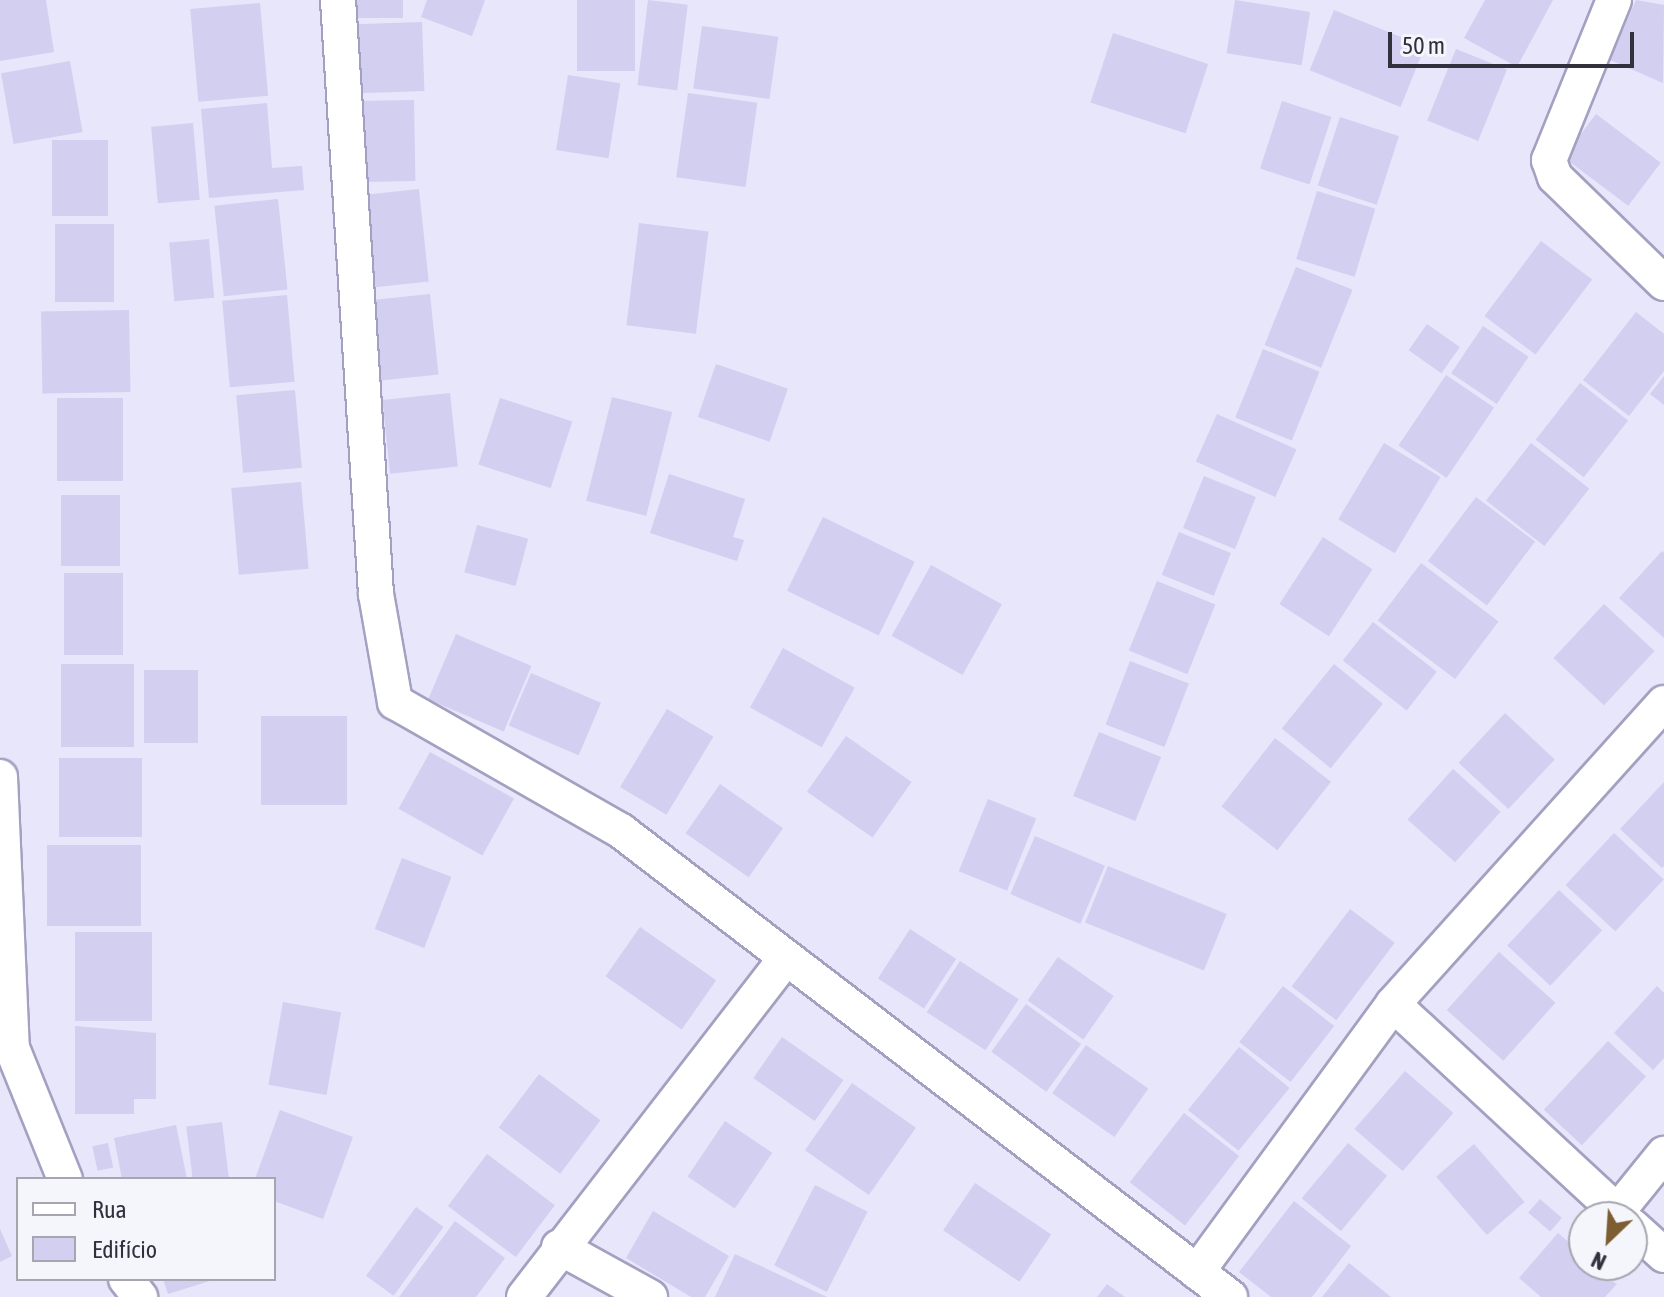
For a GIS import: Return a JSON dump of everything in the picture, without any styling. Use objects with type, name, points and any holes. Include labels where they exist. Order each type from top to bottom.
[{"type":"street","points":[[338,0],[376,594],[395,702],[621,831],[784,960],[1230,1297]]},
{"type":"street","points":[[1614,0],[1549,160],[1555,177],[1664,283]]},
{"type":"street","points":[[1197,1272],[1393,1004],[1664,703]]},
{"type":"street","points":[[0,777],[6,1050],[64,1177]]},
{"type":"street","points":[[524,1297],[559,1247],[784,960]]},
{"type":"street","points":[[1393,1004],[1606,1201]]},
{"type":"street","points":[[1635,1201],[1664,1154]]},
{"type":"street","points":[[1648,1240],[1664,1255]]},
{"type":"street","points":[[559,1247],[650,1297]]},
{"type":"street","points":[[128,1281],[140,1297]]},
{"type":"building","points":[[0,0],[46,0],[54,52],[0,61]]},
{"type":"building","points":[[352,0],[403,0],[403,18],[352,18]]},
{"type":"building","points":[[427,0],[485,0],[472,36],[421,17]]},
{"type":"building","points":[[577,0],[635,0],[635,71],[577,71]]},
{"type":"building","points":[[648,0],[688,5],[677,90],[638,85]]},
{"type":"building","points":[[1235,0],[1310,12],[1302,65],[1227,53]]},
{"type":"building","points":[[1485,0],[1553,0],[1517,67],[1464,38]]},
{"type":"building","points":[[1636,0],[1664,5],[1663,83],[1610,60]]},
{"type":"building","points":[[260,3],[268,96],[198,102],[190,9]]},
{"type":"building","points":[[1334,10],[1425,47],[1401,107],[1310,70]]},
{"type":"building","points":[[422,22],[424,91],[358,93],[356,24]]},
{"type":"building","points":[[702,26],[778,37],[769,99],[693,88]]},
{"type":"building","points":[[1113,33],[1208,64],[1186,133],[1090,102]]},
{"type":"building","points":[[1456,49],[1507,70],[1478,141],[1427,120]]},
{"type":"building","points":[[70,61],[83,132],[14,144],[1,73]]},
{"type":"building","points":[[568,75],[620,83],[608,158],[556,150]]},
{"type":"building","points":[[688,93],[757,103],[745,187],[676,177]]},
{"type":"building","points":[[414,100],[415,181],[359,182],[358,101]]},
{"type":"building","points":[[1282,101],[1331,117],[1310,185],[1260,169]]},
{"type":"building","points":[[267,103],[272,168],[302,166],[304,190],[209,198],[201,109]]},
{"type":"building","points":[[1596,114],[1661,163],[1628,206],[1564,157]]},
{"type":"building","points":[[1340,117],[1399,136],[1377,205],[1318,185]]},
{"type":"building","points":[[193,123],[200,200],[158,203],[151,127]]},
{"type":"building","points":[[52,140],[108,140],[108,216],[52,216]]},
{"type":"building","points":[[419,189],[429,281],[370,288],[360,195]]},
{"type":"building","points":[[1317,191],[1375,209],[1355,277],[1296,259]]},
{"type":"building","points":[[278,199],[288,290],[224,296],[214,206]]},
{"type":"building","points":[[639,223],[708,232],[696,334],[626,325]]},
{"type":"building","points":[[55,224],[114,224],[114,302],[55,302]]},
{"type":"building","points":[[209,239],[214,298],[174,301],[169,242]]},
{"type":"building","points":[[1541,241],[1592,280],[1536,355],[1484,316]]},
{"type":"building","points":[[1296,267],[1353,290],[1321,368],[1265,345]]},
{"type":"building","points":[[430,294],[438,375],[379,381],[370,300]]},
{"type":"building","points":[[287,295],[295,382],[230,387],[222,301]]},
{"type":"building","points":[[129,310],[130,392],[42,394],[41,312]]},
{"type":"building","points":[[1636,312],[1664,334],[1664,371],[1629,416],[1583,380]]},
{"type":"building","points":[[1427,324],[1460,347],[1441,373],[1409,350]]},
{"type":"building","points":[[1483,326],[1529,357],[1497,404],[1451,373]]},
{"type":"building","points":[[1263,349],[1320,372],[1292,440],[1235,418]]},
{"type":"building","points":[[716,364],[788,389],[770,442],[698,417]]},
{"type":"building","points":[[1446,375],[1494,407],[1447,478],[1398,445]]},
{"type":"building","points":[[1664,376],[1664,405],[1650,394]]},
{"type":"building","points":[[1580,383],[1628,421],[1584,477],[1536,440]]},
{"type":"building","points":[[295,390],[302,468],[243,473],[236,395]]},
{"type":"building","points":[[450,393],[458,467],[390,474],[382,400]]},
{"type":"building","points":[[612,397],[672,412],[646,516],[586,501]]},
{"type":"building","points":[[57,398],[123,398],[123,481],[57,481]]},
{"type":"building","points":[[500,398],[572,421],[551,488],[478,465]]},
{"type":"building","points":[[1217,414],[1296,449],[1275,497],[1196,462]]},
{"type":"building","points":[[1384,443],[1441,477],[1395,553],[1338,519]]},
{"type":"building","points":[[1531,443],[1589,489],[1544,546],[1486,501]]},
{"type":"building","points":[[669,474],[745,499],[733,537],[744,540],[737,561],[650,533]]},
{"type":"building","points":[[1204,476],[1256,497],[1235,549],[1183,528]]},
{"type":"building","points":[[301,482],[309,569],[239,575],[231,488]]},
{"type":"building","points":[[61,495],[120,495],[120,566],[61,566]]},
{"type":"building","points":[[1476,497],[1535,542],[1487,605],[1428,561]]},
{"type":"building","points":[[823,517],[915,562],[879,635],[787,591]]},
{"type":"building","points":[[477,525],[528,539],[516,586],[464,572]]},
{"type":"building","points":[[1179,532],[1231,553],[1214,596],[1162,575]]},
{"type":"building","points":[[1323,537],[1372,569],[1329,636],[1279,604]]},
{"type":"building","points":[[1662,551],[1664,553],[1664,638],[1619,598]]},
{"type":"building","points":[[1421,563],[1498,621],[1455,679],[1378,621]]},
{"type":"building","points":[[931,565],[1002,604],[963,675],[892,636]]},
{"type":"building","points":[[64,573],[123,573],[123,655],[64,655]]},
{"type":"building","points":[[1157,581],[1215,605],[1187,674],[1129,651]]},
{"type":"building","points":[[1604,604],[1654,651],[1604,705],[1554,658]]},
{"type":"building","points":[[1373,622],[1437,672],[1407,710],[1343,661]]},
{"type":"building","points":[[456,634],[531,666],[504,731],[428,699]]},
{"type":"building","points":[[783,648],[855,688],[822,747],[750,707]]},
{"type":"building","points":[[1130,661],[1189,684],[1164,747],[1106,724]]},
{"type":"building","points":[[61,664],[134,664],[134,747],[61,747]]},
{"type":"building","points":[[1334,664],[1383,704],[1331,768],[1282,729]]},
{"type":"building","points":[[144,670],[198,670],[198,743],[144,743]]},
{"type":"building","points":[[531,673],[601,703],[579,755],[509,725]]},
{"type":"building","points":[[667,709],[713,737],[666,815],[620,787]]},
{"type":"building","points":[[1505,713],[1555,759],[1508,809],[1459,763]]},
{"type":"building","points":[[261,716],[347,716],[347,805],[261,805]]},
{"type":"building","points":[[1099,732],[1161,757],[1135,821],[1073,796]]},
{"type":"building","points":[[846,736],[912,782],[873,838],[807,792]]},
{"type":"building","points":[[1275,738],[1331,782],[1277,850],[1221,807]]},
{"type":"building","points":[[430,752],[514,799],[482,855],[398,809]]},
{"type":"building","points":[[59,758],[142,758],[142,837],[59,837]]},
{"type":"building","points":[[1453,769],[1501,812],[1455,862],[1407,820]]},
{"type":"building","points":[[1664,782],[1664,866],[1662,868],[1620,829]]},
{"type":"building","points":[[720,784],[783,828],[749,877],[686,833]]},
{"type":"building","points":[[988,799],[1036,818],[1007,891],[959,871]]},
{"type":"building","points":[[1614,833],[1664,879],[1615,931],[1566,885]]},
{"type":"building","points":[[1035,836],[1105,866],[1080,924],[1010,894]]},
{"type":"building","points":[[47,845],[141,845],[141,926],[47,926]]},
{"type":"building","points":[[402,858],[451,877],[424,948],[375,929]]},
{"type":"building","points":[[1108,866],[1227,914],[1204,971],[1085,923]]},
{"type":"building","points":[[1559,890],[1602,930],[1550,986],[1507,946]]},
{"type":"building","points":[[1350,909],[1395,943],[1336,1020],[1292,986]]},
{"type":"building","points":[[640,927],[716,980],[682,1029],[606,976]]},
{"type":"building","points":[[910,929],[956,959],[924,1008],[878,978]]},
{"type":"building","points":[[75,932],[152,932],[152,1021],[75,1021]]},
{"type":"building","points":[[1499,952],[1555,1003],[1503,1061],[1447,1010]]},
{"type":"building","points":[[1058,957],[1114,996],[1083,1039],[1028,1000]]},
{"type":"building","points":[[960,961],[1019,999],[985,1050],[927,1012]]},
{"type":"building","points":[[1283,986],[1334,1026],[1291,1082],[1239,1042]]},
{"type":"building","points":[[1657,986],[1664,993],[1664,1058],[1653,1070],[1614,1033]]},
{"type":"building","points":[[283,1002],[341,1012],[327,1095],[268,1085]]},
{"type":"building","points":[[1026,1004],[1081,1044],[1046,1092],[991,1052]]},
{"type":"building","points":[[75,1026],[156,1033],[156,1099],[134,1099],[134,1114],[75,1114]]},
{"type":"building","points":[[782,1037],[843,1080],[815,1121],[753,1078]]},
{"type":"building","points":[[1608,1041],[1646,1076],[1582,1145],[1544,1110]]},
{"type":"building","points":[[1086,1045],[1148,1089],[1114,1137],[1052,1093]]},
{"type":"building","points":[[1239,1047],[1290,1088],[1239,1151],[1188,1110]]},
{"type":"building","points":[[1405,1071],[1453,1113],[1403,1171],[1354,1129]]},
{"type":"building","points":[[539,1074],[600,1120],[560,1174],[499,1128]]},
{"type":"building","points":[[852,1083],[916,1128],[869,1195],[805,1150]]},
{"type":"building","points":[[280,1110],[353,1137],[323,1219],[276,1202],[276,1177],[256,1177]]},
{"type":"building","points":[[1184,1113],[1239,1156],[1185,1225],[1130,1182]]},
{"type":"building","points":[[725,1121],[772,1153],[735,1208],[688,1177]]},
{"type":"building","points":[[222,1122],[229,1177],[192,1177],[186,1126]]},
{"type":"building","points":[[176,1125],[187,1177],[122,1177],[114,1138]]},
{"type":"building","points":[[108,1143],[113,1167],[98,1171],[92,1146]]},
{"type":"building","points":[[1348,1143],[1387,1176],[1341,1231],[1302,1198]]},
{"type":"building","points":[[1474,1144],[1525,1202],[1487,1235],[1436,1177]]},
{"type":"building","points":[[487,1154],[555,1205],[516,1257],[448,1206]]},
{"type":"building","points":[[975,1183],[1051,1234],[1019,1282],[943,1230]]},
{"type":"building","points":[[815,1185],[868,1212],[827,1292],[774,1265]]},
{"type":"building","points":[[1540,1199],[1562,1218],[1550,1232],[1528,1213]]},
{"type":"building","points":[[1294,1201],[1351,1246],[1312,1297],[1271,1297],[1239,1272]]},
{"type":"building","points":[[416,1207],[444,1227],[394,1296],[366,1276]]},
{"type":"building","points":[[653,1211],[729,1256],[705,1297],[691,1297],[626,1258]]},
{"type":"building","points":[[455,1221],[505,1258],[476,1297],[399,1297]]},
{"type":"building","points":[[0,1229],[12,1256],[0,1262]]},
{"type":"building","points":[[1558,1233],[1568,1241],[1568,1281],[1612,1281],[1617,1284],[1605,1297],[1541,1297],[1519,1278]]},
{"type":"building","points":[[735,1254],[827,1297],[715,1297]]},
{"type":"building","points":[[1349,1263],[1391,1297],[1322,1297]]},
{"type":"building","points":[[164,1281],[210,1281],[168,1294]]},
{"type":"building","points":[[1107,1284],[1125,1297],[1097,1297]]}]
